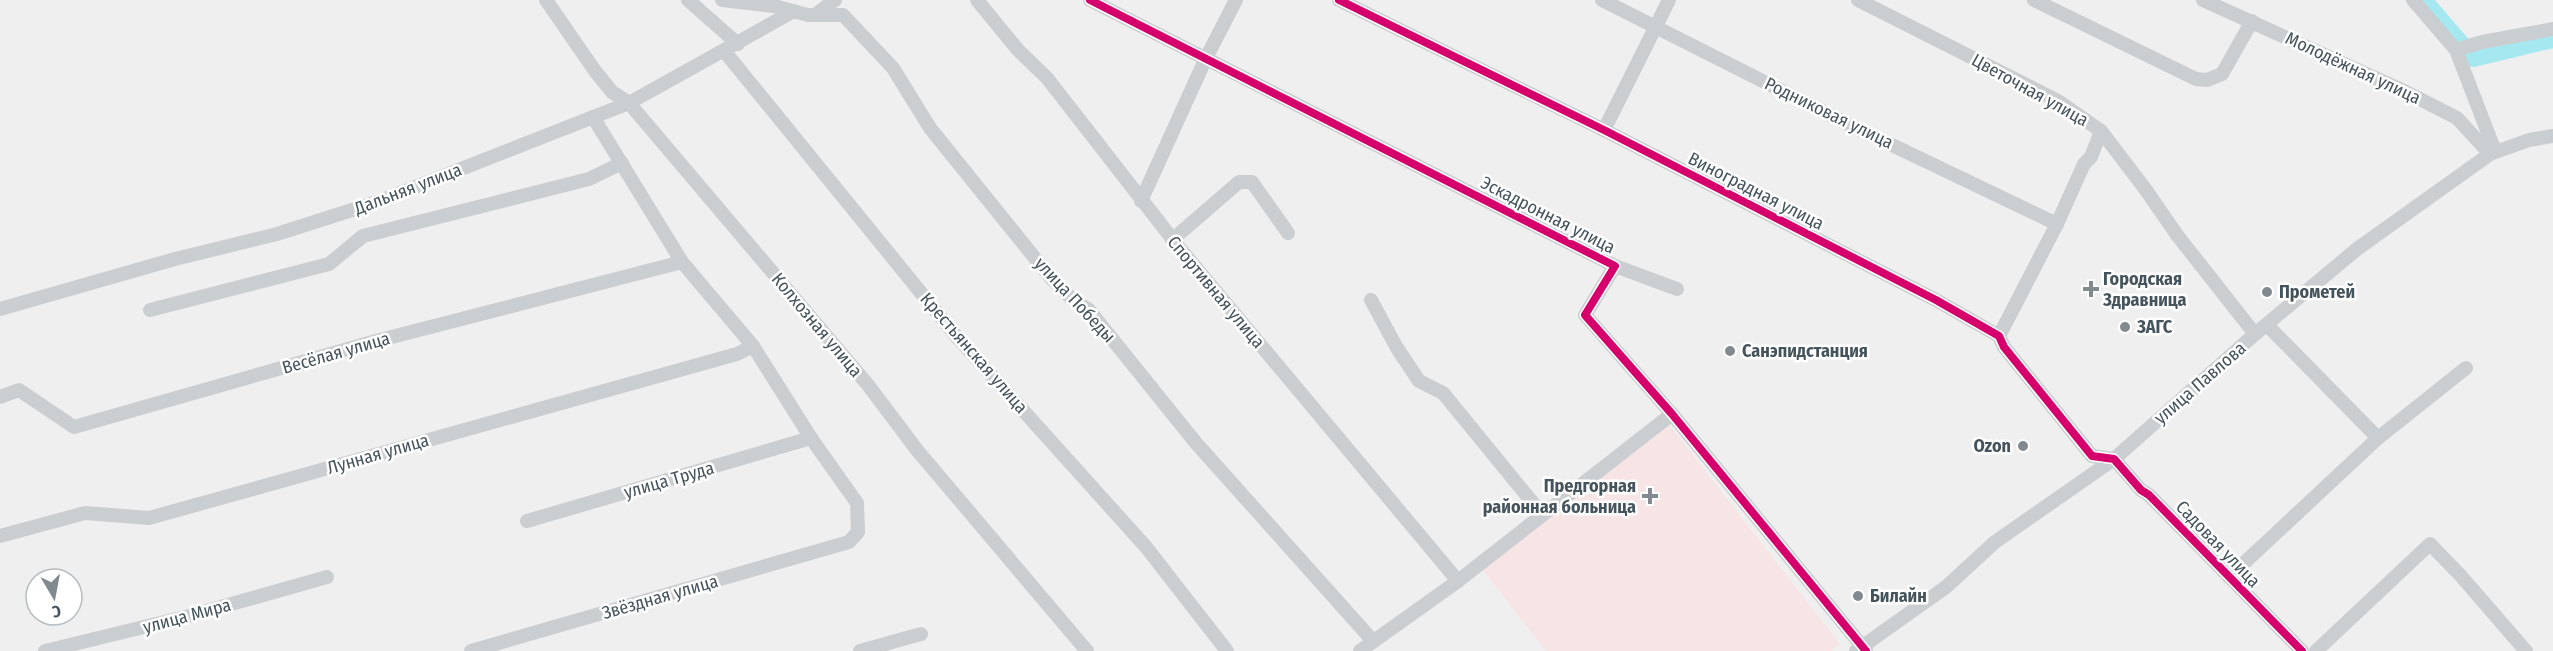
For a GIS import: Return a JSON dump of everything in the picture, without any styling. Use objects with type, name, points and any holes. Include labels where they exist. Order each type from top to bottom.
[{"type":"street","name":"Колхозная улица","points":[[546,0],[612,92],[629,103],[853,367],[916,450],[1087,651]]},
{"type":"street","points":[[688,0],[738,44]]},
{"type":"street","name":"улица Победы","points":[[723,0],[774,6],[815,15],[843,15],[893,68],[930,128],[1051,278],[1074,301],[1088,309],[1196,443],[1372,641]]},
{"type":"street","points":[[815,15],[835,0]]},
{"type":"street","name":"Спортивная улица","points":[[977,0],[1017,50],[1047,78],[1172,240],[1458,581]]},
{"type":"street","name":"Эскадронная улица","points":[[1089,0],[1615,266],[1677,289]]},
{"type":"street","points":[[1141,201],[1206,58],[1236,0]]},
{"type":"street","name":"Виноградная улица","points":[[1340,0],[1604,130],[1936,300],[1999,336],[2004,347],[2092,456],[2114,459]]},
{"type":"street","name":"Родниковая улица","points":[[1602,0],[1846,123],[2057,224]]},
{"type":"street","points":[[1604,130],[1669,0]]},
{"type":"street","name":"Цветочная улица","points":[[1858,0],[2058,102],[2101,130],[2177,236],[2255,334]]},
{"type":"street","points":[[2034,0],[2196,79],[2207,80],[2222,74],[2252,21]]},
{"type":"street","name":"Молодёжная улица","points":[[2203,0],[2226,5],[2252,21],[2457,118],[2492,153]]},
{"type":"street","points":[[2413,0],[2456,50],[2492,153]]},
{"type":"street","name":"Дальняя улица","points":[[0,309],[277,234],[366,206],[629,103],[725,52],[794,11]]},
{"type":"street","points":[[2456,50],[2482,42],[2553,28]]},
{"type":"street","name":"Крестьянская улица","points":[[725,52],[957,337],[1146,547],[1227,651]]},
{"type":"street","points":[[593,117],[682,262],[753,346],[811,438]]},
{"type":"street","points":[[1999,336],[2057,224],[2084,164],[2091,157],[2101,130]]},
{"type":"street","name":"улица Павлова","points":[[1861,650],[1946,588],[1995,542],[2114,459],[2255,334],[2357,249],[2492,153],[2529,140],[2553,136]]},
{"type":"street","points":[[150,310],[329,264],[363,236],[589,179],[622,163]]},
{"type":"street","points":[[1172,240],[1239,182],[1252,182],[1288,233]]},
{"type":"street","name":"Весёлая улица","points":[[0,397],[19,390],[74,427],[376,341],[682,262]]},
{"type":"street","name":"Эскадронная улица","points":[[1615,266],[1585,315],[1672,414],[1861,650]]},
{"type":"street","points":[[1371,300],[1397,348],[1419,381],[1443,393],[1542,514]]},
{"type":"street","points":[[2267,325],[2378,438]]},
{"type":"street","name":"Лунная улица","points":[[0,536],[85,513],[148,518],[737,354],[753,346]]},
{"type":"street","points":[[2229,577],[2378,438],[2466,368]]},
{"type":"street","points":[[1360,651],[1458,581],[1672,414]]},
{"type":"street","name":"улица Труда","points":[[527,521],[811,438]]},
{"type":"street","name":"Звёздная улица","points":[[471,651],[849,542],[858,532],[857,503],[811,438]]},
{"type":"street","name":"Садовая улица","points":[[2114,459],[2141,490],[2149,495],[2302,651]]},
{"type":"street","points":[[2316,651],[2430,544],[2526,651]]},
{"type":"street","name":"улица Мира","points":[[45,651],[189,616],[327,577]]},
{"type":"street","points":[[860,651],[921,634]]},
{"type":"shaded area","name":"Предгорная районная больница","points":[[1668,423],[1840,644],[1831,651],[1546,651],[1481,568]]},
{"type":"waterway","points":[[2423,0],[2473,58],[2553,39]]},
{"type":"cycle path","points":[[1090,0],[1615,266],[1585,315],[1672,414],[1866,651]]},
{"type":"cycle path","points":[[1339,0],[1604,130],[1936,300],[1999,336],[2004,347],[2092,456],[2114,459],[2141,490],[2149,495],[2302,651]]},
{"type":"place","name":"Городская Здравница","points":[[2091,289]]},
{"type":"place","name":"Прометей","points":[[2267,292]]},
{"type":"place","name":"ЗАГС","points":[[2125,327]]},
{"type":"place","name":"Санэпидстанция","points":[[1730,351]]},
{"type":"place","name":"Ozon","points":[[2023,446]]},
{"type":"place","name":"Предгорная районная больница","points":[[1650,496]]},
{"type":"place","name":"Билайн","points":[[1858,596]]}]
